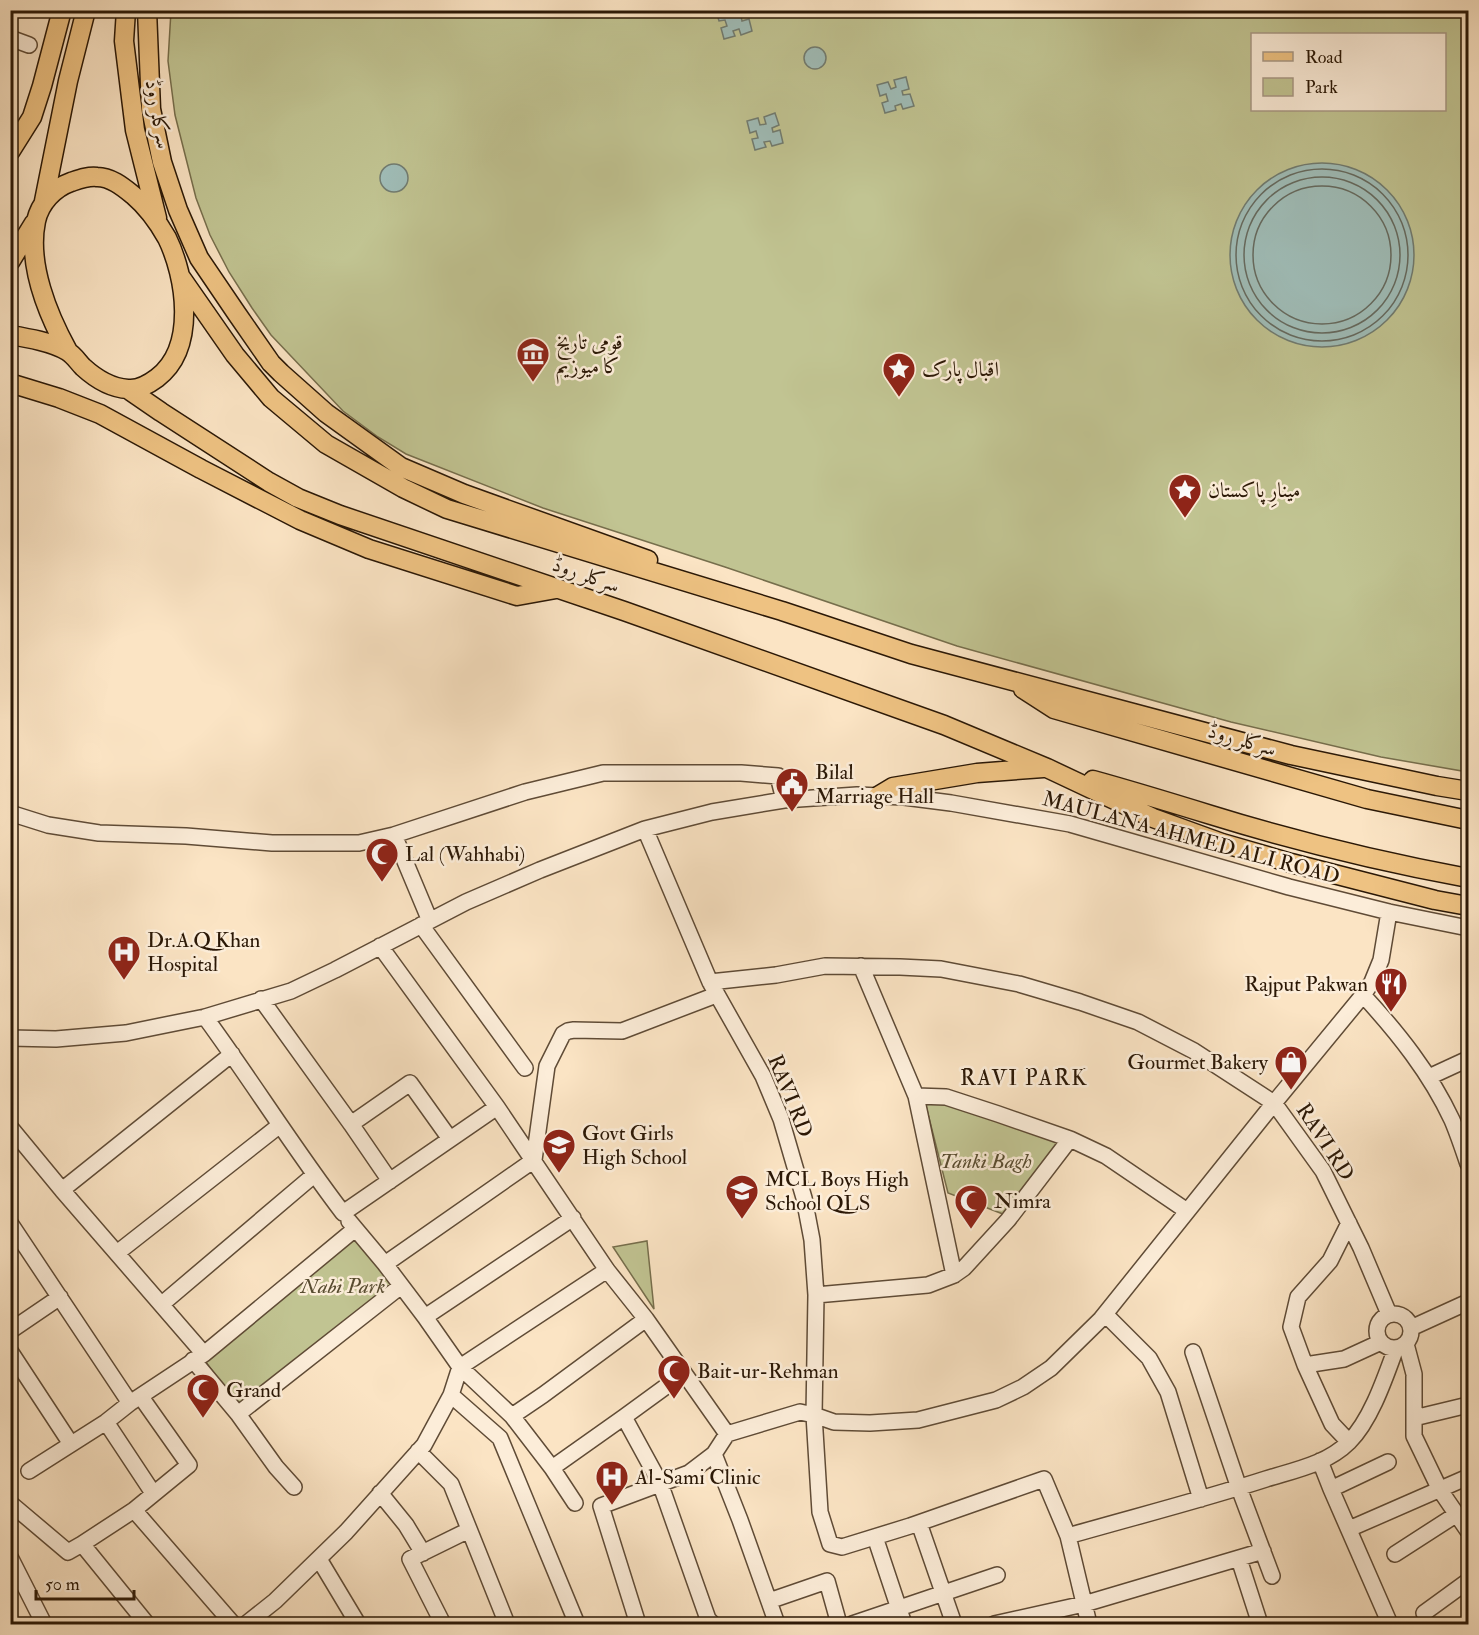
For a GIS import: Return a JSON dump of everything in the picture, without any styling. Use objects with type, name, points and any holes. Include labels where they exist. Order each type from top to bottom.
[{"type":"main road","points":[[10,152],[32,117],[62,10]]},
{"type":"main road","points":[[10,262],[40,211],[55,190],[83,178],[100,177],[120,185],[148,210],[158,223],[167,239],[180,276],[184,315],[183,329],[175,355],[160,375],[149,383],[129,390],[105,382],[93,375],[68,351],[51,317],[41,284],[34,239],[40,211],[68,81],[86,10]]},
{"type":"main road","name":"سرکلر روڈ","points":[[126,10],[124,41],[135,130],[158,223]]},
{"type":"main road","points":[[147,10],[151,109],[162,162],[178,210],[199,258],[271,363],[332,418],[401,467],[464,494],[644,557],[686,583]]},
{"type":"main road","name":"سرکلر روڈ","points":[[180,276],[235,355],[271,398],[326,444],[404,488],[447,509],[782,611],[911,654],[1291,755],[1468,791]]},
{"type":"main road","points":[[10,335],[34,339],[68,351]]},
{"type":"main road","points":[[10,384],[59,398],[100,414],[300,520],[369,549],[517,596],[558,589]]},
{"type":"main road","name":"سرکلر روڈ","points":[[129,390],[269,482],[298,498],[340,516],[558,589],[944,725],[1047,768],[1154,818],[1222,843],[1414,895],[1468,906]]},
{"type":"main road","name":"سرکلر روڈ","points":[[1011,681],[1054,709],[1367,799],[1468,820]]},
{"type":"main road","points":[[878,796],[893,787],[977,773],[1047,768]]},
{"type":"main road","name":"سرکلر روڈ","points":[[1047,768],[1315,844],[1419,869],[1468,878]]},
{"type":"street","points":[[10,38],[29,45]]},
{"type":"street","points":[[10,813],[48,825],[99,833],[186,836],[272,843],[359,843],[394,835],[525,792],[603,773],[741,773],[778,776],[784,800]]},
{"type":"street","name":"MAULANA AHMED ALI ROAD","points":[[10,1038],[56,1039],[126,1034],[205,1017],[291,991],[466,902],[529,874],[645,829],[712,812],[784,800],[857,795],[904,797],[1070,824],[1289,886],[1389,912],[1468,928]]},
{"type":"street","points":[[385,1264],[534,1160],[547,1066],[563,1034],[574,1030],[622,1030],[713,989],[645,829]]},
{"type":"street","points":[[394,835],[426,923],[525,1068]]},
{"type":"street","points":[[1215,865],[1222,843]]},
{"type":"street","points":[[638,1624],[601,1506],[689,1473],[714,1455],[727,1434],[800,1412],[834,1422],[870,1423],[918,1420],[996,1400],[1023,1387],[1051,1368],[1105,1314],[1363,995],[1372,982],[1381,960],[1389,912]]},
{"type":"street","points":[[380,946],[497,1107],[607,1270],[646,1319],[727,1434]]},
{"type":"street","name":"RAVI RD","points":[[875,1537],[842,1547],[830,1544],[820,1512],[814,1415],[816,1295],[812,1240],[804,1198],[781,1119],[764,1076],[713,989],[825,966],[941,969],[1019,984],[1138,1022],[1194,1051],[1274,1103],[1323,1171],[1349,1223],[1389,1314]]},
{"type":"street","points":[[861,966],[916,1096],[954,1275]]},
{"type":"street","points":[[1363,995],[1404,1041],[1429,1077],[1452,1121],[1468,1162]]},
{"type":"street","points":[[261,999],[390,1181]]},
{"type":"street","points":[[205,1017],[314,1175],[385,1264],[460,1367],[512,1416],[552,1468],[575,1503]]},
{"type":"street","points":[[62,1190],[232,1053]]},
{"type":"street","points":[[1429,1077],[1468,1059]]},
{"type":"street","points":[[351,1124],[410,1083],[450,1139]]},
{"type":"street","points":[[916,1096],[946,1097],[1070,1139],[1106,1156],[1187,1211]]},
{"type":"street","points":[[343,1213],[497,1107]]},
{"type":"street","points":[[117,1253],[280,1125]]},
{"type":"street","points":[[10,1127],[162,1304],[276,1467],[294,1487]]},
{"type":"street","points":[[816,1295],[928,1285],[954,1275],[964,1268],[1008,1220],[1070,1139]]},
{"type":"street","points":[[162,1304],[314,1175]]},
{"type":"street","points":[[425,1317],[573,1218]]},
{"type":"street","points":[[10,1223],[60,1297],[135,1400],[189,1465],[134,1510],[69,1552],[10,1503]]},
{"type":"street","points":[[1349,1223],[1330,1261],[1298,1297],[1291,1327],[1305,1365],[1332,1424],[1349,1442]]},
{"type":"street","points":[[29,1471],[106,1422],[198,1357],[355,1229]]},
{"type":"street","points":[[246,1624],[275,1601],[346,1532],[424,1445],[451,1395],[460,1367],[607,1270]]},
{"type":"street","points":[[238,1414],[401,1287]]},
{"type":"street","points":[[10,1331],[60,1297]]},
{"type":"street","points":[[1411,1328],[1468,1302]]},
{"type":"street","points":[[1105,1314],[1149,1358],[1168,1392],[1202,1499]]},
{"type":"street","points":[[1068,1536],[1239,1488],[1320,1461],[1337,1453],[1360,1430],[1401,1346],[1409,1339],[1411,1328],[1406,1318],[1389,1314],[1377,1326],[1378,1338],[1390,1348],[1401,1346]]},
{"type":"street","points":[[512,1416],[646,1319]]},
{"type":"street","points":[[1305,1365],[1344,1359],[1381,1342]]},
{"type":"street","points":[[1401,1346],[1414,1374],[1414,1436],[1440,1490],[1468,1531]]},
{"type":"street","points":[[10,1351],[71,1444]]},
{"type":"street","points":[[1193,1352],[1239,1488],[1272,1576]]},
{"type":"street","points":[[552,1468],[683,1374]]},
{"type":"street","points":[[451,1395],[501,1438],[577,1624]]},
{"type":"street","points":[[1414,1418],[1468,1405]]},
{"type":"street","points":[[624,1417],[660,1483],[709,1624]]},
{"type":"street","points":[[106,1422],[153,1493]]},
{"type":"street","points":[[418,1451],[451,1484],[507,1624]]},
{"type":"street","points":[[714,1455],[777,1624]]},
{"type":"street","points":[[1320,1461],[1390,1624]]},
{"type":"street","points":[[1331,1489],[1388,1462]]},
{"type":"street","points":[[1348,1529],[1468,1477]]},
{"type":"street","points":[[904,1624],[875,1537],[1044,1479],[1068,1536],[1089,1624]]},
{"type":"street","points":[[380,1493],[406,1525],[423,1553]]},
{"type":"street","points":[[134,1510],[234,1624]]},
{"type":"street","points":[[1395,1554],[1457,1514]]},
{"type":"street","points":[[919,1523],[954,1624]]},
{"type":"street","points":[[443,1624],[410,1559],[469,1530]]},
{"type":"street","points":[[82,1544],[147,1624]]},
{"type":"street","points":[[994,1624],[1047,1619],[1084,1604],[1263,1551]]},
{"type":"street","points":[[10,1557],[44,1624]]},
{"type":"street","points":[[319,1559],[358,1624]]},
{"type":"street","points":[[1239,1559],[1260,1624]]},
{"type":"street","points":[[852,1624],[997,1575]]},
{"type":"street","points":[[769,1600],[827,1581],[839,1624]]},
{"type":"street","points":[[1424,1613],[1468,1581]]},
{"type":"green space","name":"اقبال پارک","points":[[171,11],[1468,11],[1468,772],[1381,757],[1231,722],[957,646],[543,508],[406,454],[343,411],[271,335],[252,308],[229,272],[210,235],[196,198],[175,115],[168,61]]},
{"type":"green space","name":"Tanki Bagh","points":[[925,1102],[948,1102],[1063,1141],[1003,1214],[948,1193]]},
{"type":"green space","name":"Nabi Park","points":[[358,1235],[394,1284],[239,1407],[205,1361]]},
{"type":"green space","points":[[647,1241],[654,1309],[613,1247]]},
{"type":"water","points":[[716,11],[728,11],[729,14],[734,11],[747,11],[748,14],[741,16],[742,21],[749,19],[752,31],[741,35],[739,29],[733,31],[735,36],[724,39],[721,28],[727,26],[725,20],[719,21]]},
{"type":"water","points":[[815,47],[823,50],[826,58],[823,66],[815,69],[807,66],[804,58],[807,50]]},
{"type":"water","points":[[906,77],[909,89],[902,91],[903,95],[910,94],[914,106],[903,109],[901,104],[895,106],[896,110],[885,113],[882,103],[888,101],[886,94],[880,96],[877,85],[888,82],[891,89],[896,87],[894,80]]},
{"type":"water","points":[[775,113],[779,125],[772,128],[773,132],[780,130],[783,143],[772,146],[770,141],[764,142],[766,147],[755,150],[752,139],[758,138],[756,131],[750,133],[747,121],[758,118],[760,125],[766,124],[764,117]]},
{"type":"water","points":[[1322,163],[1357,170],[1387,190],[1407,220],[1414,255],[1407,290],[1387,320],[1357,340],[1322,347],[1287,340],[1257,320],[1237,290],[1230,255],[1237,220],[1257,190],[1287,170]]},
{"type":"water","points":[[394,164],[404,168],[408,178],[404,188],[394,192],[384,188],[380,178],[384,168]]},
{"type":"place","name":"قومی تاریخ کا میوزیم","points":[[533,383]]},
{"type":"place","name":"اقبال پارک","points":[[899,398]]},
{"type":"place","name":"مینارِ پاکستان","points":[[1185,519]]},
{"type":"place","name":"Bilal Marriage Hall","points":[[792,813]]},
{"type":"place","name":"Lal (Wahhabi)","points":[[382,883]]},
{"type":"place","name":"Dr.A.Q Khan Hospital","points":[[124,981]]},
{"type":"place","name":"Rajput Pakwan","points":[[1391,1013]]},
{"type":"place","name":"Gourmet Bakery","points":[[1291,1091]]},
{"type":"place","name":"Govt Girls High School","points":[[559,1174]]},
{"type":"place","name":"MCL Boys High School QLS","points":[[742,1220]]},
{"type":"place","name":"Nimra","points":[[971,1230]]},
{"type":"place","name":"Bait-ur-Rehman","points":[[674,1400]]},
{"type":"place","name":"Grand","points":[[203,1419]]},
{"type":"place","name":"Al-Sami Clinic","points":[[612,1506]]},
{"type":"district","name":"RAVI PARK","points":[[1024,1078]]}]
